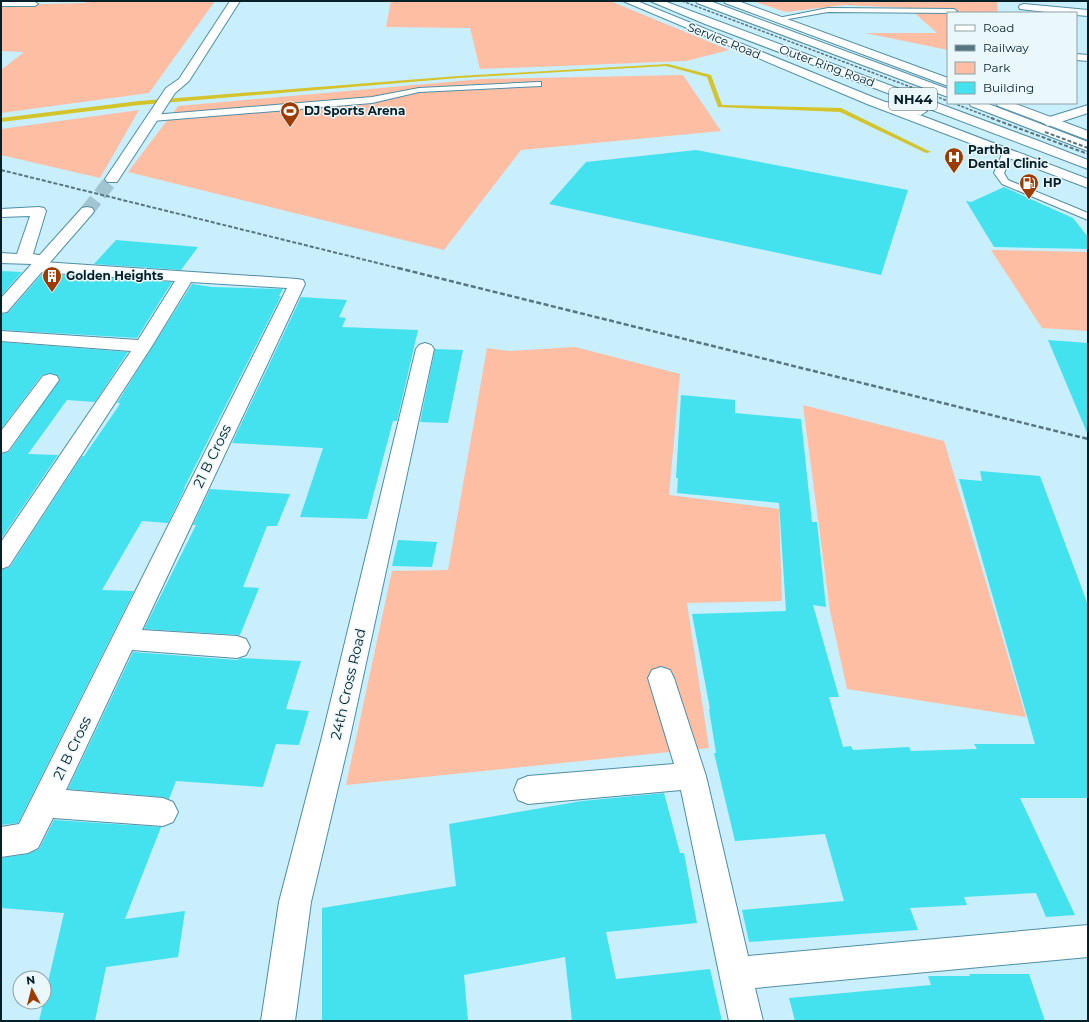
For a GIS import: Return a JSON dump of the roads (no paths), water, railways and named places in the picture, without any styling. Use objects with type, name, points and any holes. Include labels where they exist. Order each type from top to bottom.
[{"type":"main road","points":[[170,91],[170,81],[224,1]]},
{"type":"main road","points":[[112,179],[170,91],[183,81],[235,1]]},
{"type":"main road","name":"Service Road","points":[[628,1],[885,106],[1088,184]]},
{"type":"main road","name":"Outer Ring Road","points":[[655,1],[1088,165]]},
{"type":"main road","name":"Outer Ring Road","points":[[701,1],[947,93]]},
{"type":"main road","points":[[734,1],[777,19],[947,82]]},
{"type":"main road","points":[[1024,8],[1035,12]]},
{"type":"main road","points":[[1024,8],[1075,12]]},
{"type":"main road","points":[[1077,12],[1088,13]]},
{"type":"main road","points":[[1077,17],[1088,18]]},
{"type":"main road","points":[[1077,57],[1088,58]]},
{"type":"main road","points":[[1048,122],[1088,108],[1086,102],[1088,101]]},
{"type":"main road","points":[[978,104],[1088,147]]},
{"type":"main road","points":[[1004,104],[1048,122],[1088,136]]},
{"type":"main road","points":[[885,106],[960,116]]},
{"type":"main road","points":[[1,213],[39,211],[36,262]]},
{"type":"main road","points":[[1,308],[36,262],[87,211]]},
{"type":"main road","name":"21 B Cross","points":[[1,258],[185,278],[297,284],[28,838],[1,842]]},
{"type":"main road","points":[[1,560],[143,346],[185,278]]},
{"type":"main road","points":[[1,336],[143,346]]},
{"type":"main road","name":"24th Cross Road","points":[[278,1021],[295,902],[336,737],[425,349]]},
{"type":"main road","points":[[1,446],[50,380]]},
{"type":"main road","points":[[124,640],[238,647]]},
{"type":"main road","points":[[661,678],[692,776],[746,1021]]},
{"type":"main road","points":[[528,790],[692,776]]},
{"type":"main road","points":[[45,803],[163,812]]},
{"type":"main road","points":[[736,973],[1088,941]]},
{"type":"lane","points":[[1,4],[35,4]]},
{"type":"lane","points":[[777,19],[828,10],[954,11]]},
{"type":"lane","points":[[155,113],[372,100],[419,90],[538,84]]},
{"type":"lane","points":[[1008,152],[999,173],[1005,182],[1088,217]]},
{"type":"waterway","points":[[1,120],[139,103],[458,77],[666,65],[709,76],[720,106],[841,110],[928,152]]},
{"type":"tunnel","points":[[87,211],[112,179]]},
{"type":"railway","points":[[682,1],[947,101]]},
{"type":"railway","points":[[956,104],[994,119]]},
{"type":"railway","points":[[991,118],[1088,154]]},
{"type":"railway","points":[[1045,132],[1088,148]]},
{"type":"railway","points":[[1,170],[402,269]]},
{"type":"railway","points":[[398,268],[1088,439]]},
{"type":"place","name":"DJ Sports Arena","points":[[290,128]]},
{"type":"place","name":"Partha Dental Clinic","points":[[954,174]]},
{"type":"place","name":"HP","points":[[1029,200]]},
{"type":"place","name":"Golden Heights","points":[[52,293]]}]
